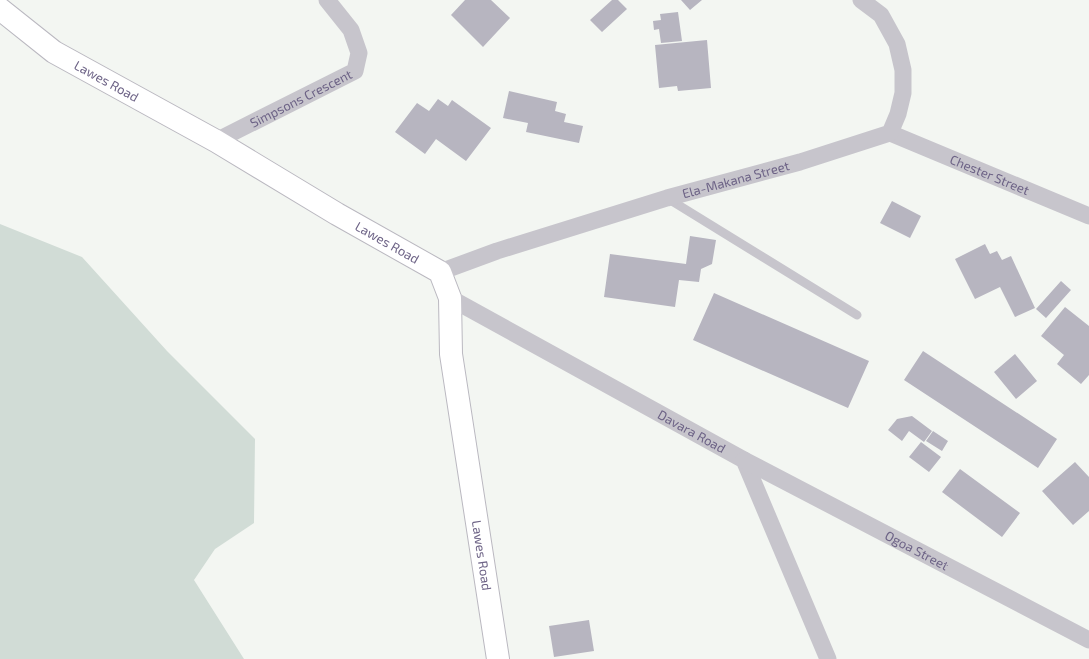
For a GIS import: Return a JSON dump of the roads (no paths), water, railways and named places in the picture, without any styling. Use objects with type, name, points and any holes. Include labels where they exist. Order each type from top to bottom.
[{"type":"main road","name":"Lawes Road","points":[[0,9],[54,52],[216,141],[337,214],[440,272],[450,298],[451,354],[498,659]]},
{"type":"street","name":"Simpsons Crescent","points":[[216,141],[355,71],[359,53],[351,30],[327,0]]},
{"type":"street","points":[[862,0],[881,15],[897,44],[903,70],[903,93],[898,114],[890,133]]},
{"type":"street","name":"Ela-Makana Street","points":[[440,272],[497,251],[667,198],[800,162],[890,133]]},
{"type":"street","name":"Chester Street","points":[[890,133],[1089,216]]},
{"type":"street","name":"Davara Road","points":[[450,298],[744,460]]},
{"type":"street","points":[[744,460],[828,659]]},
{"type":"street","name":"Ogoa Street","points":[[744,460],[1089,640]]},
{"type":"lane","points":[[667,198],[857,315]]}]
